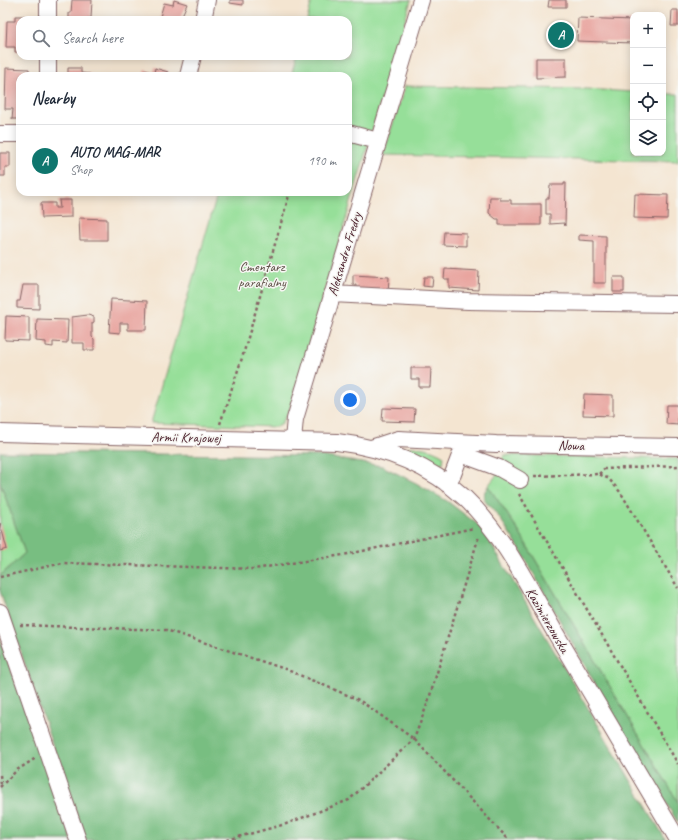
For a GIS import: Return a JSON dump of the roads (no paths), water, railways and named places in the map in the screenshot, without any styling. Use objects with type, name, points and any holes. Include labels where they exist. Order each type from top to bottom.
[{"type":"street","points":[[48,0],[48,16]]},
{"type":"street","points":[[204,16],[207,0]]},
{"type":"street","name":"Aleksandra Fredry","points":[[293,440],[295,419],[421,0]]},
{"type":"street","points":[[48,60],[48,72]]},
{"type":"street","points":[[189,72],[192,60]]},
{"type":"street","points":[[0,134],[16,134]]},
{"type":"street","points":[[352,134],[378,141]]},
{"type":"street","points":[[332,294],[468,301],[678,304]]},
{"type":"street","name":"Armii Krajowej","points":[[0,433],[293,440],[337,442],[371,448]]},
{"type":"street","name":"Nowa","points":[[371,448],[398,439],[463,448],[678,447]]},
{"type":"street","name":"Kazimierzowska","points":[[371,448],[416,464],[447,484],[465,498],[487,522],[518,569],[678,840]]},
{"type":"street","points":[[447,484],[463,448],[520,480]]},
{"type":"street","points":[[2,618],[78,840]]},
{"type":"place","name":"AUTO MAG-MAR","points":[[561,35]]},
{"type":"park label","name":"Cmentarz parafialny","points":[[262,274]]}]
